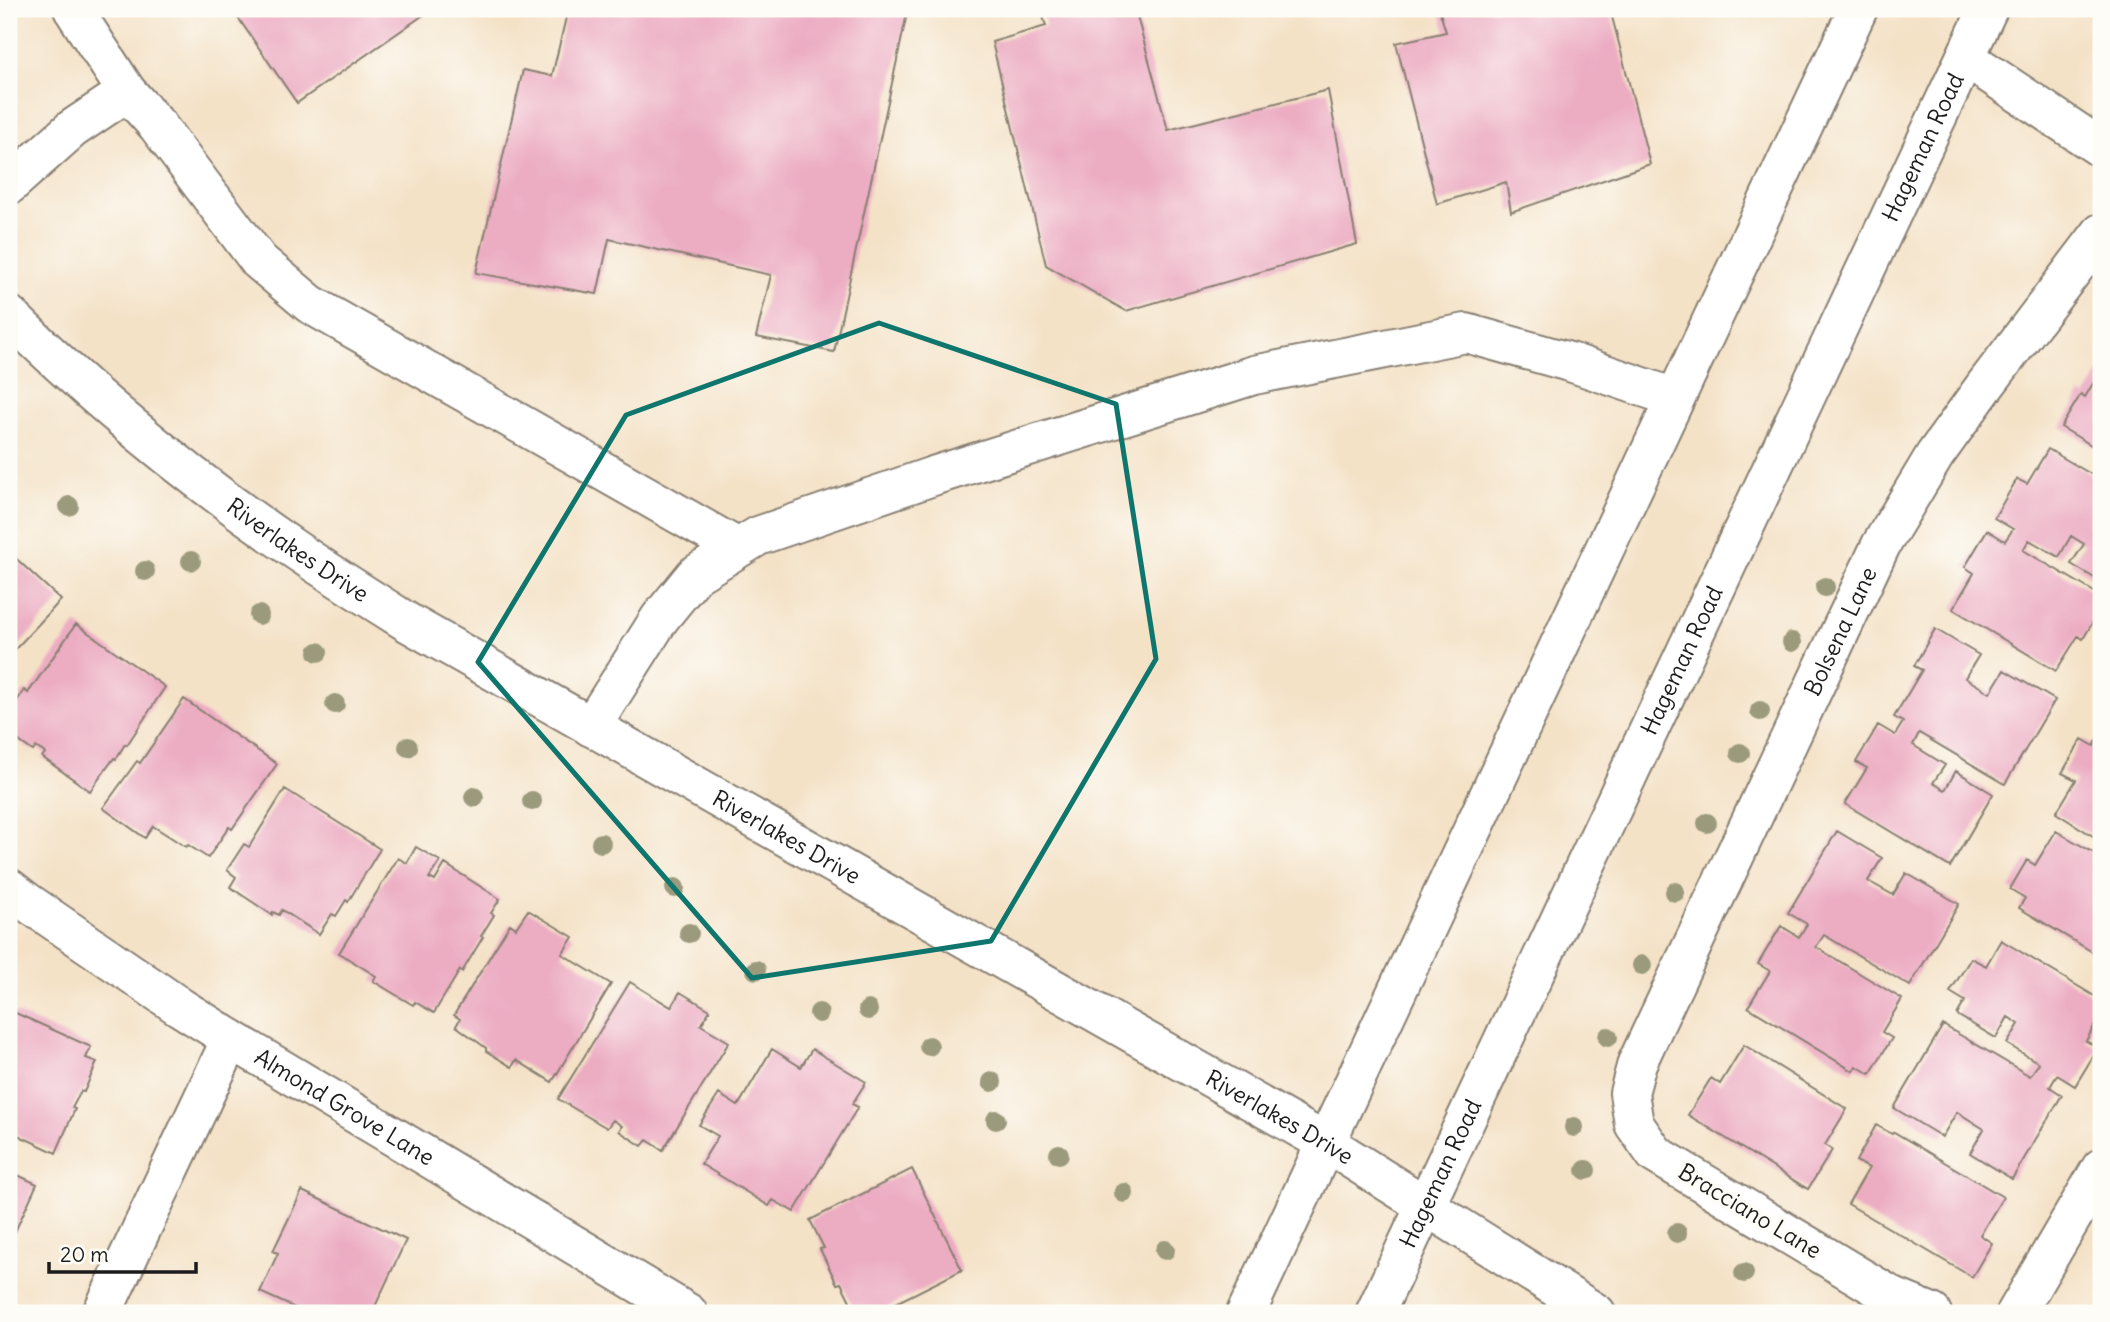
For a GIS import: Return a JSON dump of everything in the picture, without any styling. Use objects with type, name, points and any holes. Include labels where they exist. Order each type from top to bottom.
[{"type":"main road","points":[[73,9],[127,92],[157,125],[259,261],[310,304],[738,548]]},
{"type":"main road","points":[[1246,1313],[1858,9]]},
{"type":"main road","name":"Hageman Road","points":[[1375,1313],[1988,9]]},
{"type":"main road","points":[[1966,58],[2101,148]]},
{"type":"main road","points":[[9,185],[72,129],[127,92]]},
{"type":"main road","name":"Bolsena Lane","points":[[1637,1063],[1881,545],[1935,455],[2101,233]]},
{"type":"main road","name":"Riverlakes Drive","points":[[9,315],[50,355],[169,457],[293,549],[407,622],[1326,1143],[1596,1313]]},
{"type":"main road","points":[[591,727],[660,618],[695,575],[758,536],[936,475],[1254,375],[1466,333],[1573,363],[1675,398]]},
{"type":"main road","name":"Almond Grove Lane","points":[[9,888],[180,1007],[231,1039],[688,1313]]},
{"type":"main road","points":[[102,1313],[231,1039]]},
{"type":"main road","name":"Bracciano Lane","points":[[1637,1063],[1629,1093],[1634,1124],[1655,1154],[1893,1297],[1932,1313]]},
{"type":"main road","points":[[2016,1313],[2101,1168]]},
{"type":"highlighted area","points":[[879,323],[1116,404],[1156,659],[991,941],[752,978],[478,662],[626,415]]},
{"type":"building","points":[[232,9],[432,9],[297,103]]},
{"type":"building","points":[[568,9],[908,9],[834,352],[756,337],[771,275],[609,239],[597,294],[476,273],[523,70],[552,76]]},
{"type":"building","points":[[1135,9],[1168,130],[1328,90],[1357,244],[1126,311],[1046,265],[992,42],[1046,26],[1041,10]]},
{"type":"building","points":[[1439,9],[1610,9],[1650,164],[1511,212],[1506,182],[1437,204],[1396,43],[1446,32]]},
{"type":"building","points":[[2101,370],[2101,451],[2061,427],[2081,394],[2085,397]]},
{"type":"building","points":[[2048,449],[2101,480],[2101,582],[2071,564],[2084,544],[2071,536],[2059,557],[2029,540],[2023,550],[2101,596],[2101,608],[2083,639],[2078,636],[2056,671],[1953,609],[1974,573],[1965,567],[1987,530],[2005,541],[2013,529],[1994,518],[2017,479],[2027,484]]},
{"type":"building","points":[[9,552],[61,600],[9,656]]},
{"type":"building","points":[[76,624],[165,687],[127,745],[125,744],[90,791],[42,757],[45,753],[36,747],[33,751],[9,734],[9,726],[14,718],[9,713],[24,690],[28,693]]},
{"type":"building","points":[[1935,629],[1979,655],[1965,678],[1990,693],[2004,670],[2055,700],[2005,784],[1919,733],[1913,745],[1945,765],[1933,783],[1945,790],[1956,771],[1993,794],[1950,867],[1845,804],[1867,768],[1856,762],[1878,725],[1895,735],[1903,722],[1894,717],[1922,670],[1914,666]]},
{"type":"building","points":[[184,699],[277,764],[232,829],[229,827],[208,858],[153,826],[145,838],[103,808],[137,761],[140,763]]},
{"type":"building","points":[[2101,734],[2101,841],[2056,813],[2076,780],[2062,773],[2082,739],[2094,746]]},
{"type":"building","points":[[285,789],[380,849],[348,902],[346,900],[336,916],[332,914],[319,934],[282,910],[279,915],[273,912],[272,915],[230,887],[236,877],[227,870],[244,844],[249,847]]},
{"type":"building","points":[[1837,831],[1882,858],[1868,881],[1893,895],[1906,873],[1959,904],[1910,986],[1824,935],[1816,947],[1902,999],[1882,1032],[1892,1038],[1870,1074],[1856,1066],[1853,1071],[1748,1007],[1770,971],[1758,964],[1781,926],[1799,937],[1807,924],[1788,913]]},
{"type":"building","points":[[2056,831],[2101,857],[2101,957],[2019,908],[2025,898],[2010,889],[2027,860],[2035,865]]},
{"type":"building","points":[[416,847],[440,861],[429,878],[435,881],[445,864],[500,899],[491,913],[494,915],[481,936],[483,937],[434,1013],[415,1002],[413,1005],[373,981],[376,976],[339,953],[398,858],[407,863]]},
{"type":"building","points":[[528,910],[573,937],[562,954],[611,984],[552,1082],[516,1060],[512,1067],[486,1051],[486,1048],[456,1026],[460,1019],[454,1015],[510,924],[516,928]]},
{"type":"building","points":[[2001,940],[2101,1000],[2101,1014],[2086,1041],[2098,1048],[2075,1086],[2057,1075],[2050,1087],[2062,1095],[2012,1179],[1970,1153],[1984,1129],[1957,1112],[1942,1137],[1894,1108],[1943,1025],[2030,1076],[2039,1063],[2007,1044],[2019,1024],[2008,1017],[1996,1038],[1957,1015],[1965,1001],[1950,992],[1971,958],[1986,966]]},
{"type":"building","points":[[630,982],[671,1007],[680,992],[710,1010],[701,1025],[729,1042],[663,1150],[647,1140],[642,1146],[619,1131],[622,1126],[613,1120],[607,1128],[558,1099]]},
{"type":"building","points":[[9,1010],[91,1047],[86,1058],[97,1062],[84,1092],[81,1091],[72,1108],[75,1109],[56,1153],[9,1131]]},
{"type":"building","points":[[1744,1045],[1847,1109],[1825,1145],[1832,1150],[1808,1189],[1688,1115],[1711,1078],[1720,1084]]},
{"type":"building","points":[[772,1049],[801,1067],[812,1049],[866,1082],[852,1104],[858,1107],[794,1212],[773,1200],[769,1206],[701,1164],[718,1136],[699,1125],[719,1094],[738,1106]]},
{"type":"building","points":[[1876,1125],[1892,1134],[1894,1132],[2003,1197],[1980,1235],[1992,1243],[1972,1277],[1848,1204],[1869,1168],[1856,1161]]},
{"type":"building","points":[[912,1169],[962,1270],[876,1313],[856,1313],[841,1283],[837,1284],[810,1220]]},
{"type":"building","points":[[9,1171],[37,1184],[13,1236],[9,1234]]},
{"type":"building","points":[[302,1191],[406,1240],[372,1313],[306,1313],[260,1292],[278,1253],[273,1251]]}]
